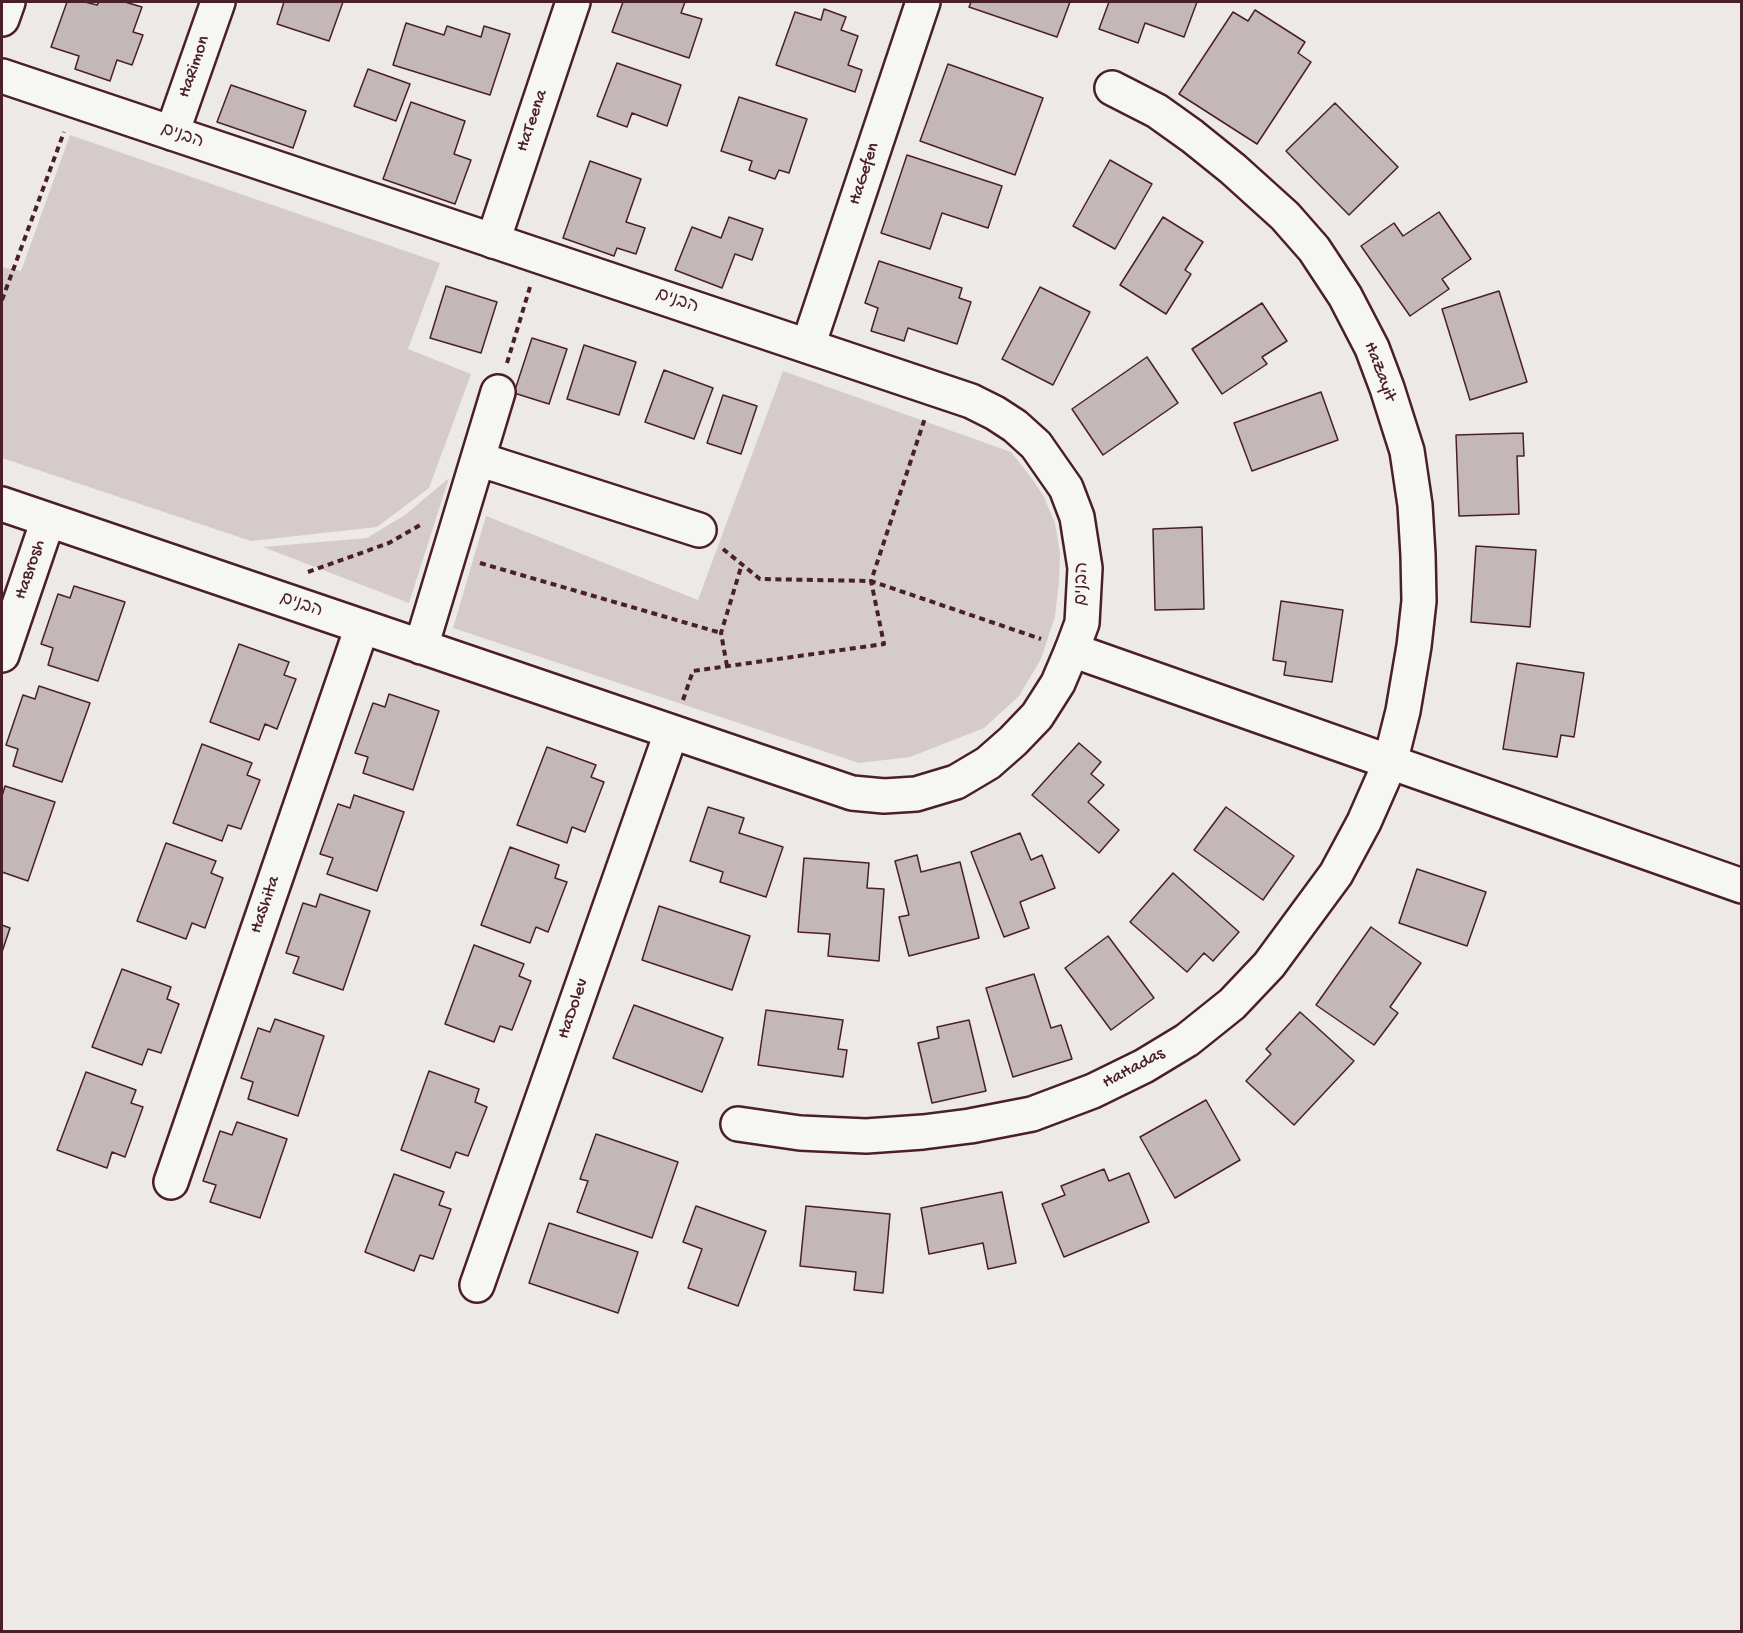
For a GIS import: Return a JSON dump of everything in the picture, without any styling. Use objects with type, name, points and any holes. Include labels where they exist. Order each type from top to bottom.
[{"type":"street","points":[[2,19],[8,2]]},
{"type":"street","name":"HaRimon","points":[[172,134],[218,2]]},
{"type":"street","name":"HaTeena","points":[[493,241],[573,2]]},
{"type":"street","name":"HaGefen","points":[[808,346],[923,2]]},
{"type":"street","name":"הבנים","points":[[2,76],[971,401],[995,413],[1015,426],[1036,445],[1066,488],[1077,517],[1085,568],[1082,623],[1058,683],[1037,716],[988,763],[956,782],[916,794],[884,796],[852,793],[2,504]]},
{"type":"street","name":"HaZayit","points":[[1112,88],[1157,111],[1192,136],[1285,216],[1314,249],[1345,296],[1372,348],[1407,451],[1419,555],[1419,601],[1414,646],[1403,711],[1390,763]]},
{"type":"street","points":[[421,647],[498,392]]},
{"type":"street","points":[[478,459],[699,530]]},
{"type":"street","name":"HaBrosh","points":[[2,655],[48,520]]},
{"type":"street","name":"HaShita","points":[[171,1182],[362,627]]},
{"type":"street","points":[[1072,650],[1742,886]]},
{"type":"street","name":"HaDolev","points":[[477,1285],[671,733]]},
{"type":"street","name":"HaHadas","points":[[738,1124],[800,1133],[866,1136],[970,1126],[1032,1113],[1093,1091],[1144,1066],[1187,1040],[1223,1011],[1269,964],[1336,874],[1364,822],[1390,763]]},
{"type":"path","points":[[2,300],[75,101]]},
{"type":"path","points":[[498,392],[540,256]]},
{"type":"path","points":[[671,733],[693,671],[884,644],[871,581],[934,389]]},
{"type":"path","points":[[306,573],[389,543],[426,522]]},
{"type":"path","points":[[699,530],[760,579],[871,581],[1072,650]]},
{"type":"path","points":[[449,554],[721,633]]},
{"type":"path","points":[[727,666],[721,633],[742,564]]},
{"type":"shaded area","points":[[70,135],[440,263],[408,349],[471,374],[429,488],[377,527],[251,541],[2,458],[2,267],[21,271]]},
{"type":"shaded area","points":[[783,371],[1011,452],[1043,495],[1055,523],[1060,553],[1055,616],[1041,659],[1019,696],[984,728],[910,757],[859,763],[453,628],[486,516],[698,600]]},
{"type":"shaded area","points":[[449,478],[409,603],[263,547],[367,538],[405,515]]},
{"type":"building","points":[[67,2],[97,5],[99,2],[125,2],[142,7],[133,32],[143,35],[132,65],[117,60],[110,81],[75,69],[79,56],[51,47]]},
{"type":"building","points":[[284,2],[343,2],[329,41],[277,24]]},
{"type":"building","points":[[623,2],[685,2],[681,13],[702,19],[689,58],[612,32]]},
{"type":"building","points":[[971,2],[1070,2],[1057,37],[969,7]]},
{"type":"building","points":[[1109,2],[1197,2],[1184,37],[1145,23],[1138,43],[1099,29]]},
{"type":"building","points":[[824,9],[846,17],[841,30],[858,36],[848,65],[862,70],[855,92],[776,65],[795,12],[821,20]]},
{"type":"building","points":[[1255,10],[1305,42],[1298,53],[1311,62],[1257,144],[1179,94],[1233,12],[1248,21]]},
{"type":"building","points":[[406,23],[444,35],[447,26],[481,37],[484,26],[510,34],[490,95],[393,65]]},
{"type":"building","points":[[617,63],[681,85],[667,126],[632,113],[627,127],[597,116]]},
{"type":"building","points":[[948,64],[1043,98],[1015,175],[920,141]]},
{"type":"building","points":[[368,69],[410,84],[396,121],[354,106]]},
{"type":"building","points":[[231,85],[306,111],[293,148],[217,122]]},
{"type":"building","points":[[739,97],[807,119],[789,173],[779,170],[775,179],[749,170],[752,161],[721,151]]},
{"type":"building","points":[[411,102],[465,121],[454,154],[471,160],[455,204],[383,179]]},
{"type":"building","points":[[1335,103],[1398,167],[1349,215],[1286,151]]},
{"type":"building","points":[[907,155],[1002,186],[988,228],[942,213],[930,249],[881,233]]},
{"type":"building","points":[[1110,160],[1152,184],[1115,249],[1073,226]]},
{"type":"building","points":[[590,161],[641,179],[626,222],[645,228],[636,254],[617,248],[614,256],[563,238]]},
{"type":"building","points":[[1439,212],[1471,259],[1442,279],[1449,289],[1410,316],[1361,246],[1394,223],[1403,236]]},
{"type":"building","points":[[729,217],[763,229],[752,260],[735,254],[722,288],[675,270],[692,227],[721,238]]},
{"type":"building","points":[[1163,217],[1203,242],[1185,270],[1191,274],[1166,314],[1120,285]]},
{"type":"building","points":[[879,261],[962,288],[959,298],[971,302],[957,344],[908,328],[904,341],[871,331],[878,308],[865,303]]},
{"type":"building","points":[[446,286],[497,302],[481,353],[430,338]]},
{"type":"building","points":[[1040,287],[1090,312],[1053,385],[1002,359]]},
{"type":"building","points":[[1499,291],[1527,382],[1470,400],[1442,309]]},
{"type":"building","points":[[1262,303],[1287,341],[1262,357],[1267,364],[1222,394],[1192,349]]},
{"type":"building","points":[[532,338],[567,349],[549,404],[514,393]]},
{"type":"building","points":[[584,345],[636,362],[619,415],[567,399]]},
{"type":"building","points":[[1147,357],[1178,403],[1103,455],[1072,409]]},
{"type":"building","points":[[664,370],[713,388],[694,439],[645,422]]},
{"type":"building","points":[[1321,392],[1338,440],[1252,471],[1234,423]]},
{"type":"building","points":[[723,395],[757,406],[741,454],[707,443]]},
{"type":"building","points":[[1523,433],[1524,456],[1517,456],[1519,514],[1459,516],[1456,435]]},
{"type":"building","points":[[1202,527],[1204,609],[1155,610],[1153,529]]},
{"type":"building","points":[[1476,546],[1536,550],[1530,627],[1471,622]]},
{"type":"building","points":[[74,586],[125,602],[98,681],[48,665],[53,648],[41,644],[58,594],[70,598]]},
{"type":"building","points":[[1281,601],[1343,610],[1332,682],[1284,675],[1286,662],[1273,660]]},
{"type":"building","points":[[239,644],[289,662],[284,675],[296,679],[277,729],[265,724],[259,740],[210,722]]},
{"type":"building","points":[[1517,663],[1584,673],[1574,737],[1561,735],[1557,757],[1503,749]]},
{"type":"building","points":[[39,686],[90,703],[62,782],[13,766],[18,749],[6,745],[23,695],[35,699]]},
{"type":"building","points":[[389,694],[439,711],[413,790],[363,773],[368,757],[355,753],[373,703],[385,707]]},
{"type":"building","points":[[1079,743],[1101,762],[1091,774],[1104,785],[1088,802],[1119,830],[1099,853],[1032,795]]},
{"type":"building","points":[[202,744],[252,763],[247,775],[260,780],[241,829],[228,825],[222,841],[173,823]]},
{"type":"building","points":[[547,747],[596,765],[591,777],[604,782],[585,832],[572,827],[567,843],[517,825]]},
{"type":"building","points":[[5,786],[55,802],[28,881],[2,872],[2,796]]},
{"type":"building","points":[[354,795],[404,812],[377,891],[327,874],[333,858],[320,854],[338,804],[350,808]]},
{"type":"building","points":[[708,807],[744,818],[739,833],[783,847],[766,897],[720,882],[723,872],[690,861]]},
{"type":"building","points":[[1226,807],[1294,856],[1263,900],[1194,850]]},
{"type":"building","points":[[1020,833],[1031,860],[1042,855],[1055,888],[1020,902],[1029,928],[1004,937],[971,852]]},
{"type":"building","points":[[166,843],[216,861],[211,873],[223,878],[205,928],[192,923],[186,939],[137,921]]},
{"type":"building","points":[[510,847],[559,865],[555,878],[567,882],[548,932],[536,927],[530,943],[481,925]]},
{"type":"building","points":[[917,855],[921,872],[960,862],[979,938],[909,956],[899,917],[909,915],[895,861]]},
{"type":"building","points":[[804,858],[869,863],[867,888],[884,889],[879,961],[828,956],[830,934],[798,932]]},
{"type":"building","points":[[1417,869],[1486,892],[1467,946],[1399,923]]},
{"type":"building","points":[[1173,873],[1239,932],[1213,961],[1204,953],[1187,972],[1130,922]]},
{"type":"building","points":[[320,894],[370,911],[343,990],[293,973],[299,957],[286,953],[303,903],[316,907]]},
{"type":"building","points":[[659,906],[750,936],[732,990],[642,960]]},
{"type":"building","points":[[2,925],[10,928],[2,952]]},
{"type":"building","points":[[1371,927],[1421,963],[1390,1007],[1398,1013],[1374,1045],[1316,1005]]},
{"type":"building","points":[[1108,936],[1154,998],[1111,1030],[1065,968]]},
{"type":"building","points":[[474,945],[524,964],[519,976],[531,981],[512,1030],[500,1026],[494,1042],[445,1024]]},
{"type":"building","points":[[122,969],[171,987],[167,999],[179,1004],[161,1053],[148,1049],[142,1065],[92,1047]]},
{"type":"building","points":[[1034,974],[1051,1028],[1061,1025],[1072,1059],[1013,1077],[986,988]]},
{"type":"building","points":[[634,1005],[723,1038],[702,1092],[613,1058]]},
{"type":"building","points":[[766,1010],[843,1020],[838,1049],[847,1050],[843,1077],[758,1065]]},
{"type":"building","points":[[1300,1012],[1354,1061],[1294,1125],[1246,1081],[1271,1054],[1266,1049]]},
{"type":"building","points":[[275,1019],[324,1036],[298,1116],[248,1099],[253,1082],[241,1078],[258,1028],[270,1032]]},
{"type":"building","points":[[969,1020],[986,1091],[932,1103],[918,1043],[939,1038],[937,1027]]},
{"type":"building","points":[[429,1071],[479,1089],[475,1102],[487,1107],[468,1156],[456,1152],[450,1168],[401,1150]]},
{"type":"building","points":[[86,1072],[136,1090],[131,1103],[143,1107],[125,1157],[112,1152],[107,1168],[57,1150]]},
{"type":"building","points":[[1206,1100],[1240,1160],[1175,1198],[1140,1137]]},
{"type":"building","points":[[237,1122],[287,1139],[260,1218],[210,1202],[216,1185],[203,1181],[220,1131],[232,1135]]},
{"type":"building","points":[[596,1134],[678,1162],[652,1238],[577,1212],[588,1181],[580,1179]]},
{"type":"building","points":[[1104,1169],[1109,1181],[1129,1173],[1149,1222],[1064,1257],[1042,1204],[1065,1195],[1061,1186]]},
{"type":"building","points":[[394,1174],[444,1192],[439,1205],[451,1209],[433,1259],[420,1255],[414,1271],[365,1252]]},
{"type":"building","points":[[1002,1192],[1016,1263],[988,1269],[983,1243],[929,1254],[921,1208]]},
{"type":"building","points":[[696,1206],[766,1231],[738,1306],[688,1288],[702,1249],[683,1242]]},
{"type":"building","points":[[806,1206],[890,1214],[883,1293],[854,1290],[856,1272],[800,1266]]},
{"type":"building","points":[[549,1223],[638,1252],[618,1313],[529,1283]]}]
